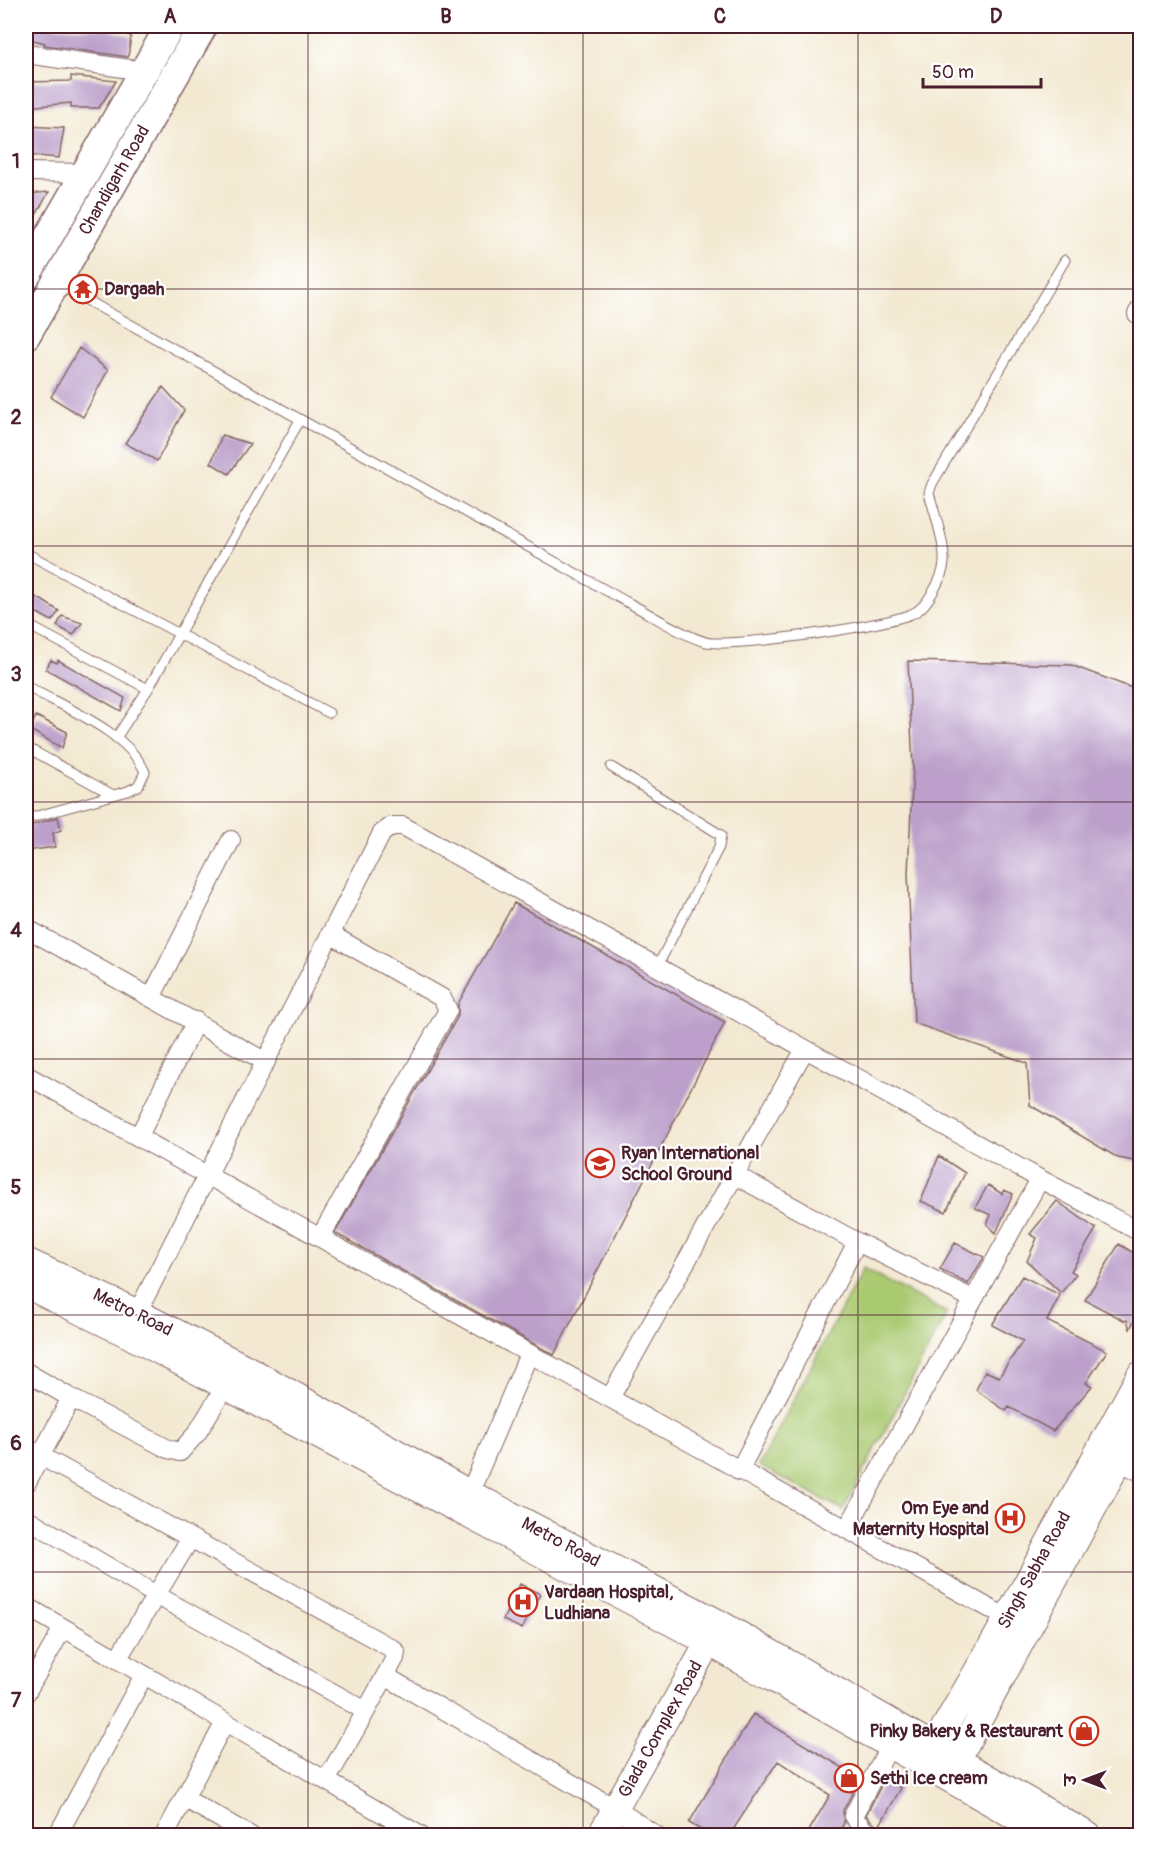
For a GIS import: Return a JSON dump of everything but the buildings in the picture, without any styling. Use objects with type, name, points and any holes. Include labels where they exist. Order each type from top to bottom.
[{"type":"main road","name":"Chandigarh Road","points":[[26,335],[39,276],[87,173],[170,26]]},
{"type":"main road","name":"Chandigarh Road","points":[[39,276],[203,26]]},
{"type":"street","points":[[26,54],[144,71]]},
{"type":"street","points":[[26,172],[87,173]]},
{"type":"street","points":[[132,1323],[210,1175],[382,833],[387,828],[396,825],[413,832],[1140,1232]]},
{"type":"street","points":[[152,996],[231,840]]},
{"type":"street","points":[[26,928],[152,996],[266,1062]]},
{"type":"street","points":[[320,1238],[448,1010],[442,998],[330,934]]},
{"type":"street","points":[[139,1136],[196,1021]]},
{"type":"street","points":[[610,1398],[805,1049]]},
{"type":"street","points":[[26,1075],[1018,1624]]},
{"type":"street","points":[[735,1175],[857,1242],[973,1299]]},
{"type":"street","points":[[847,1529],[1040,1179]]},
{"type":"street","points":[[739,1471],[857,1242]]},
{"type":"street","name":"Metro Road","points":[[26,1261],[132,1323],[226,1386],[466,1502],[713,1632],[952,1769],[1050,1836]]},
{"type":"street","name":"Metro Road","points":[[26,1285],[132,1323],[246,1368],[466,1502]]},
{"type":"street","points":[[466,1502],[529,1354]]},
{"type":"street","points":[[26,1372],[168,1449],[180,1452],[185,1450],[226,1386]]},
{"type":"street","name":"Singh Sabha Road","points":[[1120,1462],[1140,1375]]},
{"type":"street","points":[[26,1484],[71,1398]]},
{"type":"street","name":"Singh Sabha Road","points":[[928,1755],[1018,1624],[1120,1462],[1140,1422]]},
{"type":"street","points":[[26,1448],[396,1652],[386,1676],[326,1781]]},
{"type":"street","points":[[26,1518],[156,1595],[366,1711]]},
{"type":"street","points":[[118,1658],[190,1539]]},
{"type":"street","points":[[26,1606],[421,1836]]},
{"type":"street","name":"Singh Sabha Road","points":[[952,1769],[1018,1624]]},
{"type":"street","points":[[26,1693],[63,1628]]},
{"type":"street","name":"Metro Road","points":[[713,1632],[890,1745],[928,1755]]},
{"type":"street","name":"Glada Complex Road","points":[[600,1836],[713,1632]]},
{"type":"street","points":[[57,1836],[144,1675]]},
{"type":"street","points":[[386,1676],[616,1809],[657,1836]]},
{"type":"street","points":[[164,1836],[225,1722]]},
{"type":"street","points":[[868,1835],[853,1816],[890,1745]]},
{"type":"street","name":"Metro Road","points":[[952,1769],[1089,1836]]},
{"type":"street","points":[[184,1798],[251,1836]]},
{"type":"lane","points":[[39,276],[703,641],[721,643],[809,634],[902,618],[924,606],[944,567],[944,555],[929,493],[932,484],[1065,260]]},
{"type":"lane","points":[[117,738],[148,689],[300,420]]},
{"type":"lane","points":[[26,553],[329,713]]},
{"type":"lane","points":[[26,624],[148,689]]},
{"type":"lane","points":[[26,686],[117,738],[139,760],[145,772],[138,786],[26,819]]},
{"type":"lane","points":[[26,747],[113,795]]},
{"type":"lane","points":[[611,767],[721,835],[719,847],[657,967]]},
{"type":"green space","points":[[863,1268],[947,1313],[843,1510],[759,1466]]},
{"type":"place","name":"Dargaah","points":[[83,289]]},
{"type":"place","name":"Ryan International School Ground","points":[[600,1163]]},
{"type":"place","name":"Om Eye and Maternity Hospital","points":[[1010,1518]]},
{"type":"place","name":"Vardaan Hospital, Ludhiana","points":[[523,1602]]},
{"type":"place","name":"Pinky Bakery & Restaurant","points":[[1084,1731]]},
{"type":"place","name":"Sethi Ice cream","points":[[849,1778]]}]
